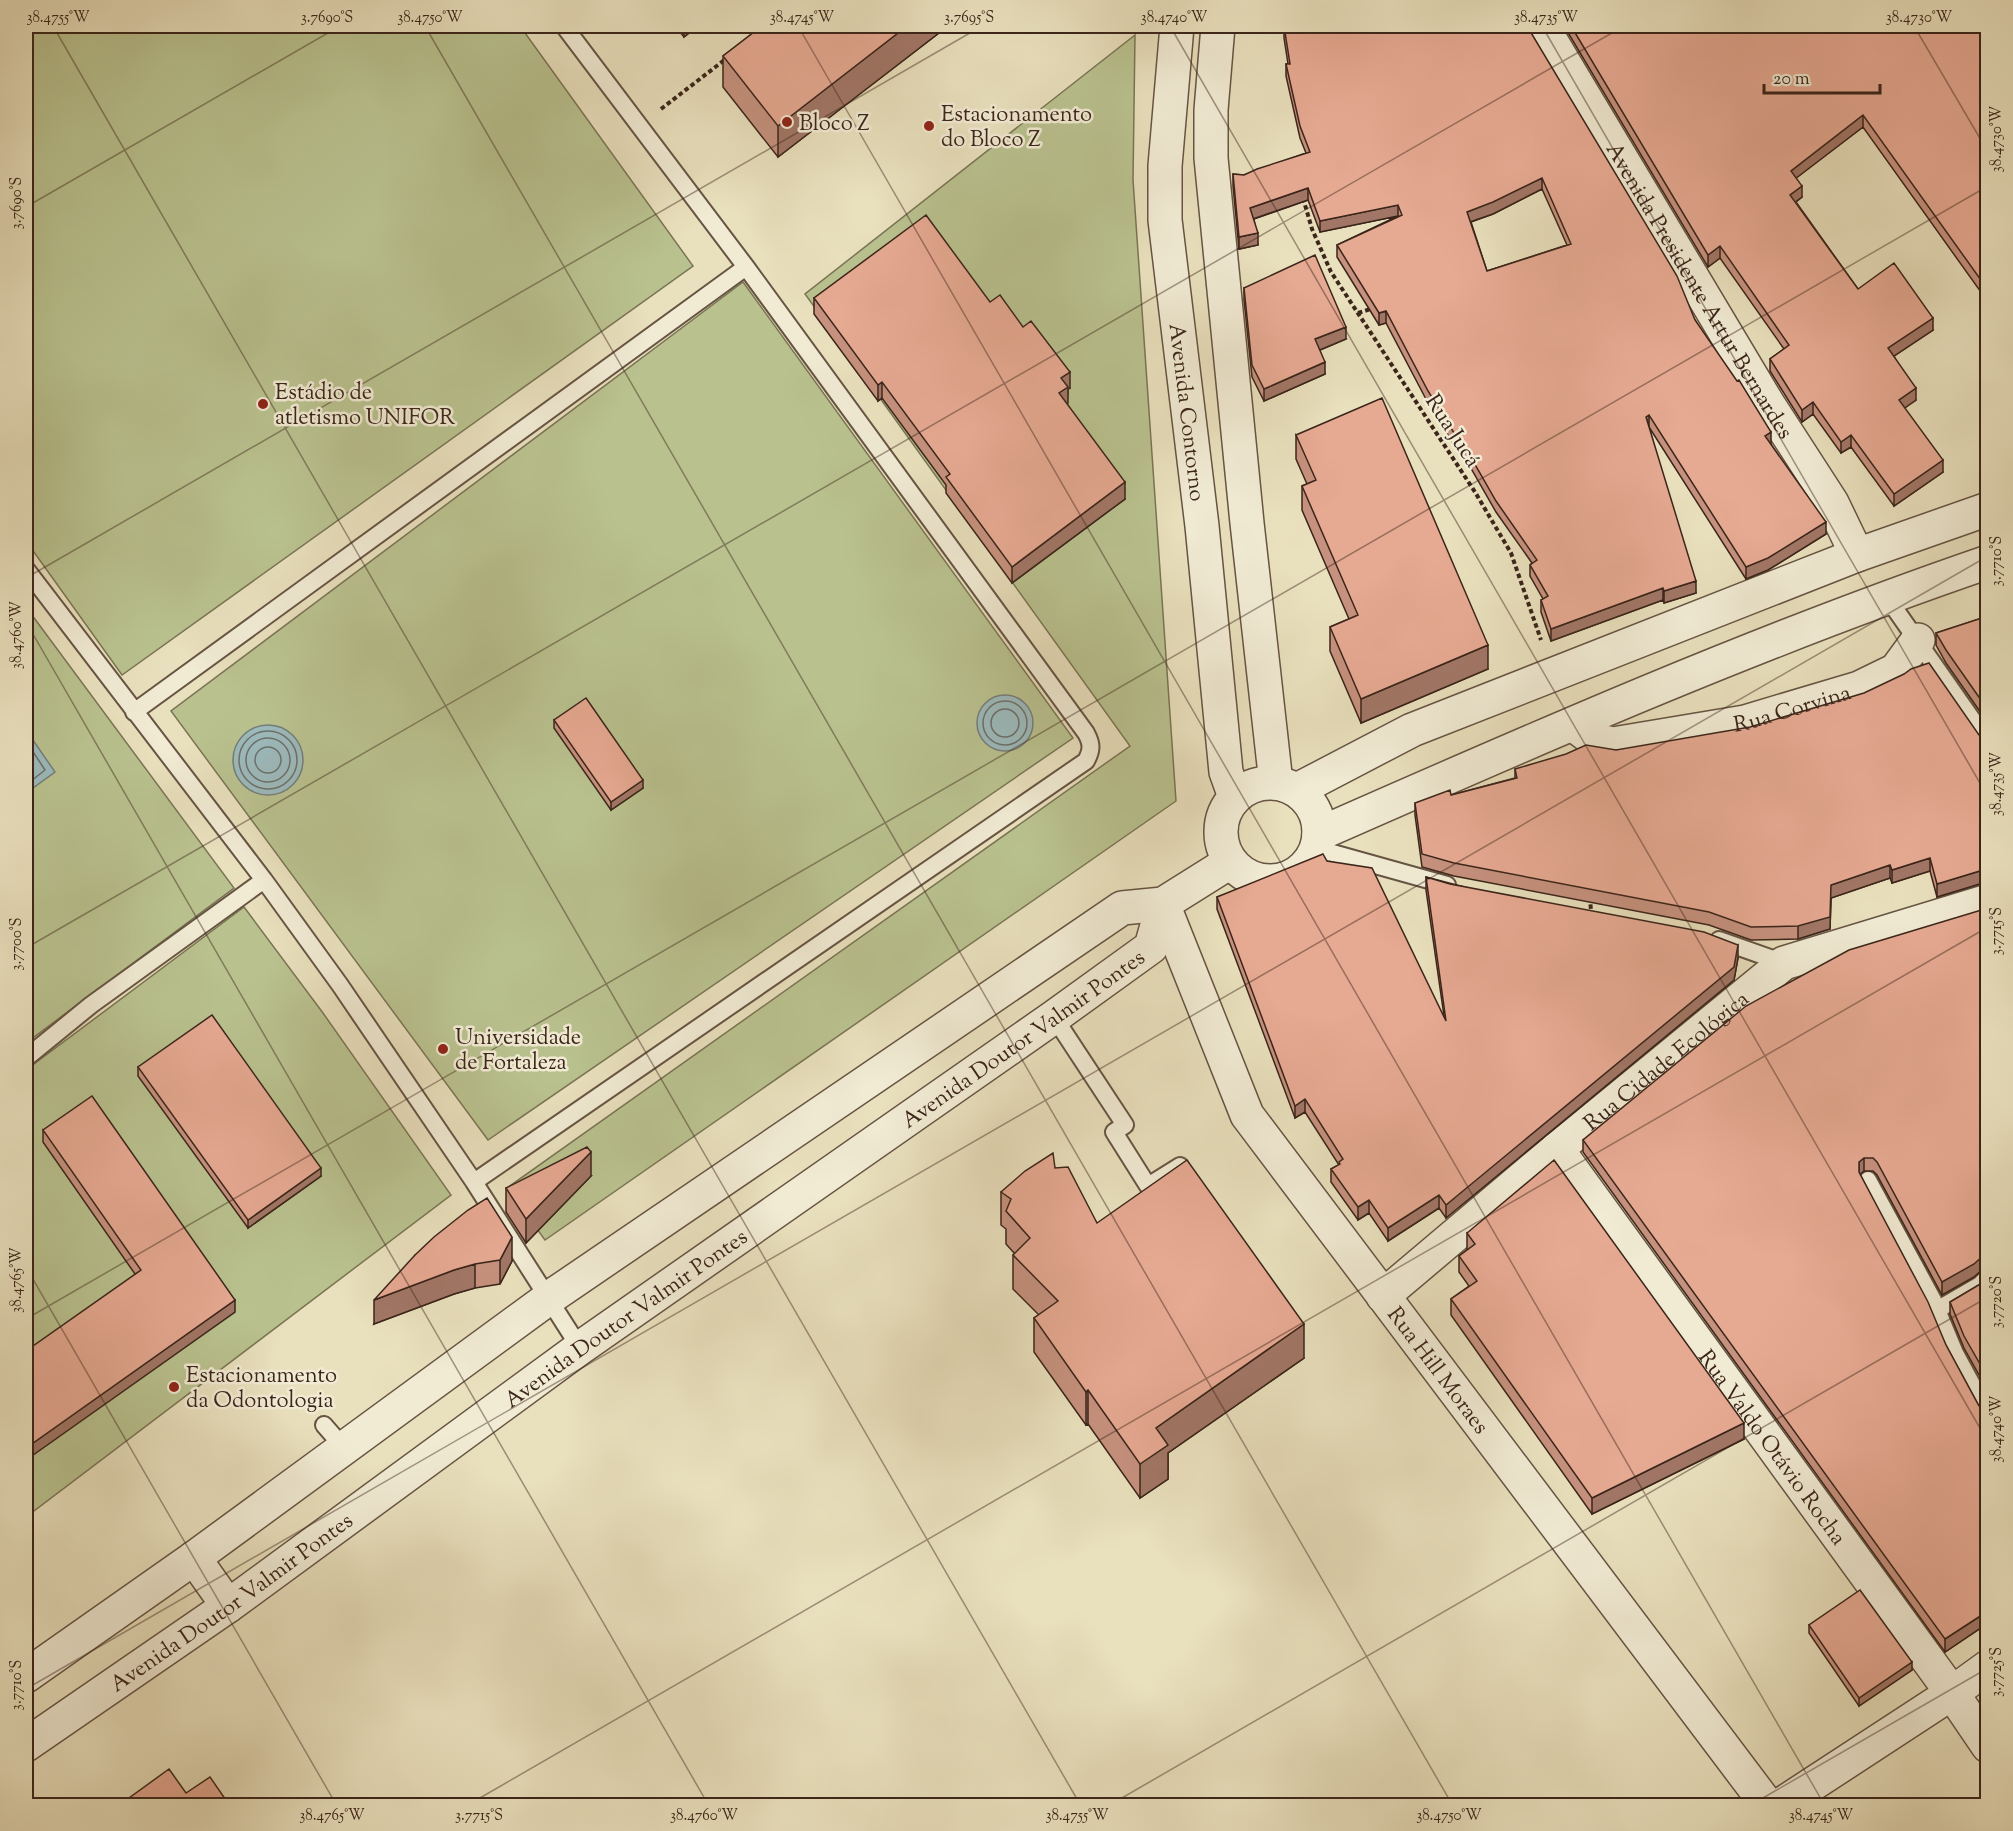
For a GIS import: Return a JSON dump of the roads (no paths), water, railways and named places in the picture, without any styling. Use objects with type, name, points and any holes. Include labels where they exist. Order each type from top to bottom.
[{"type":"street","name":"Avenida Contorno","points":[[1177,26],[1165,166],[1165,220],[1202,525],[1226,771],[1235,797]]},
{"type":"street","name":"Avenida Contorno","points":[[1218,26],[1211,110],[1212,158],[1247,523],[1287,786]]},
{"type":"street","name":"Avenida Presidente Artur Bernardes","points":[[1542,26],[1768,404],[1832,503],[1857,555]]},
{"type":"street","points":[[1287,786],[1313,806],[1320,827],[1319,842],[1306,868],[1286,880],[1264,882],[1243,875],[1230,862],[1220,838],[1223,816],[1235,797],[1254,785],[1287,786],[1412,729],[1553,673],[1857,555],[1988,509]]},
{"type":"street","points":[[1319,842],[1659,688],[1886,596],[1988,562]]},
{"type":"street","name":"Rua Corvina","points":[[1578,728],[1594,740],[1613,744],[1745,722],[1859,688],[1896,670],[1928,637]]},
{"type":"street","points":[[26,1676],[194,1558],[334,1436],[549,1298],[1122,908],[1163,904],[1230,862]]},
{"type":"street","name":"Rua Cidade Ecológica","points":[[1383,1296],[1557,1149],[1784,963],[1988,901]]},
{"type":"street","name":"Avenida Doutor Valmir Pontes","points":[[26,1745],[228,1606],[580,1348],[1152,946],[1163,904]]},
{"type":"street","name":"Rua Hill Moraes","points":[[1163,904],[1247,1115],[1768,1806]]},
{"type":"street","name":"Rua Valdo Otávio Rocha","points":[[1557,1149],[1952,1693],[1988,1746]]},
{"type":"street","points":[[194,1558],[228,1606]]},
{"type":"street","points":[[1779,1806],[1988,1667]]},
{"type":"lane","points":[[474,1182],[1086,761],[1091,753],[1091,743],[1086,733],[746,267],[564,26]]},
{"type":"lane","points":[[134,712],[746,267]]},
{"type":"lane","points":[[26,569],[264,880],[340,986],[474,1182],[580,1348]]},
{"type":"lane","points":[[1886,596],[1928,637],[1988,742]]},
{"type":"lane","points":[[1319,842],[1461,887]]},
{"type":"lane","points":[[26,1058],[91,1005],[264,880]]},
{"type":"lane","points":[[1707,935],[1784,963]]},
{"type":"lane","points":[[1054,1017],[1125,1125],[1114,1132],[1148,1186],[1188,1161],[1194,1171]]},
{"type":"lane","points":[[1869,1180],[1988,1414]]},
{"type":"lane","points":[[1937,1310],[1980,1285],[1988,1277]]},
{"type":"water","points":[[1005,695],[1016,697],[1025,703],[1031,712],[1033,723],[1031,734],[1025,743],[1016,749],[1005,751],[994,749],[985,743],[979,734],[977,723],[979,712],[985,703],[994,697]]},
{"type":"water","points":[[268,725],[281,728],[293,735],[300,747],[303,760],[300,773],[293,785],[281,792],[268,795],[255,792],[243,785],[236,773],[233,760],[236,747],[243,735],[255,728]]},
{"type":"water","points":[[26,730],[55,772],[26,793]]},
{"type":"place","name":"Bloco Z","points":[[787,122]]},
{"type":"place","name":"Estacionamento do Bloco Z","points":[[929,126]]},
{"type":"place","name":"Estádio de atletismo UNIFOR","points":[[263,404]]},
{"type":"place","name":"Universidade de Fortaleza","points":[[443,1049]]},
{"type":"place","name":"Estacionamento da Odontologia","points":[[174,1387]]}]
